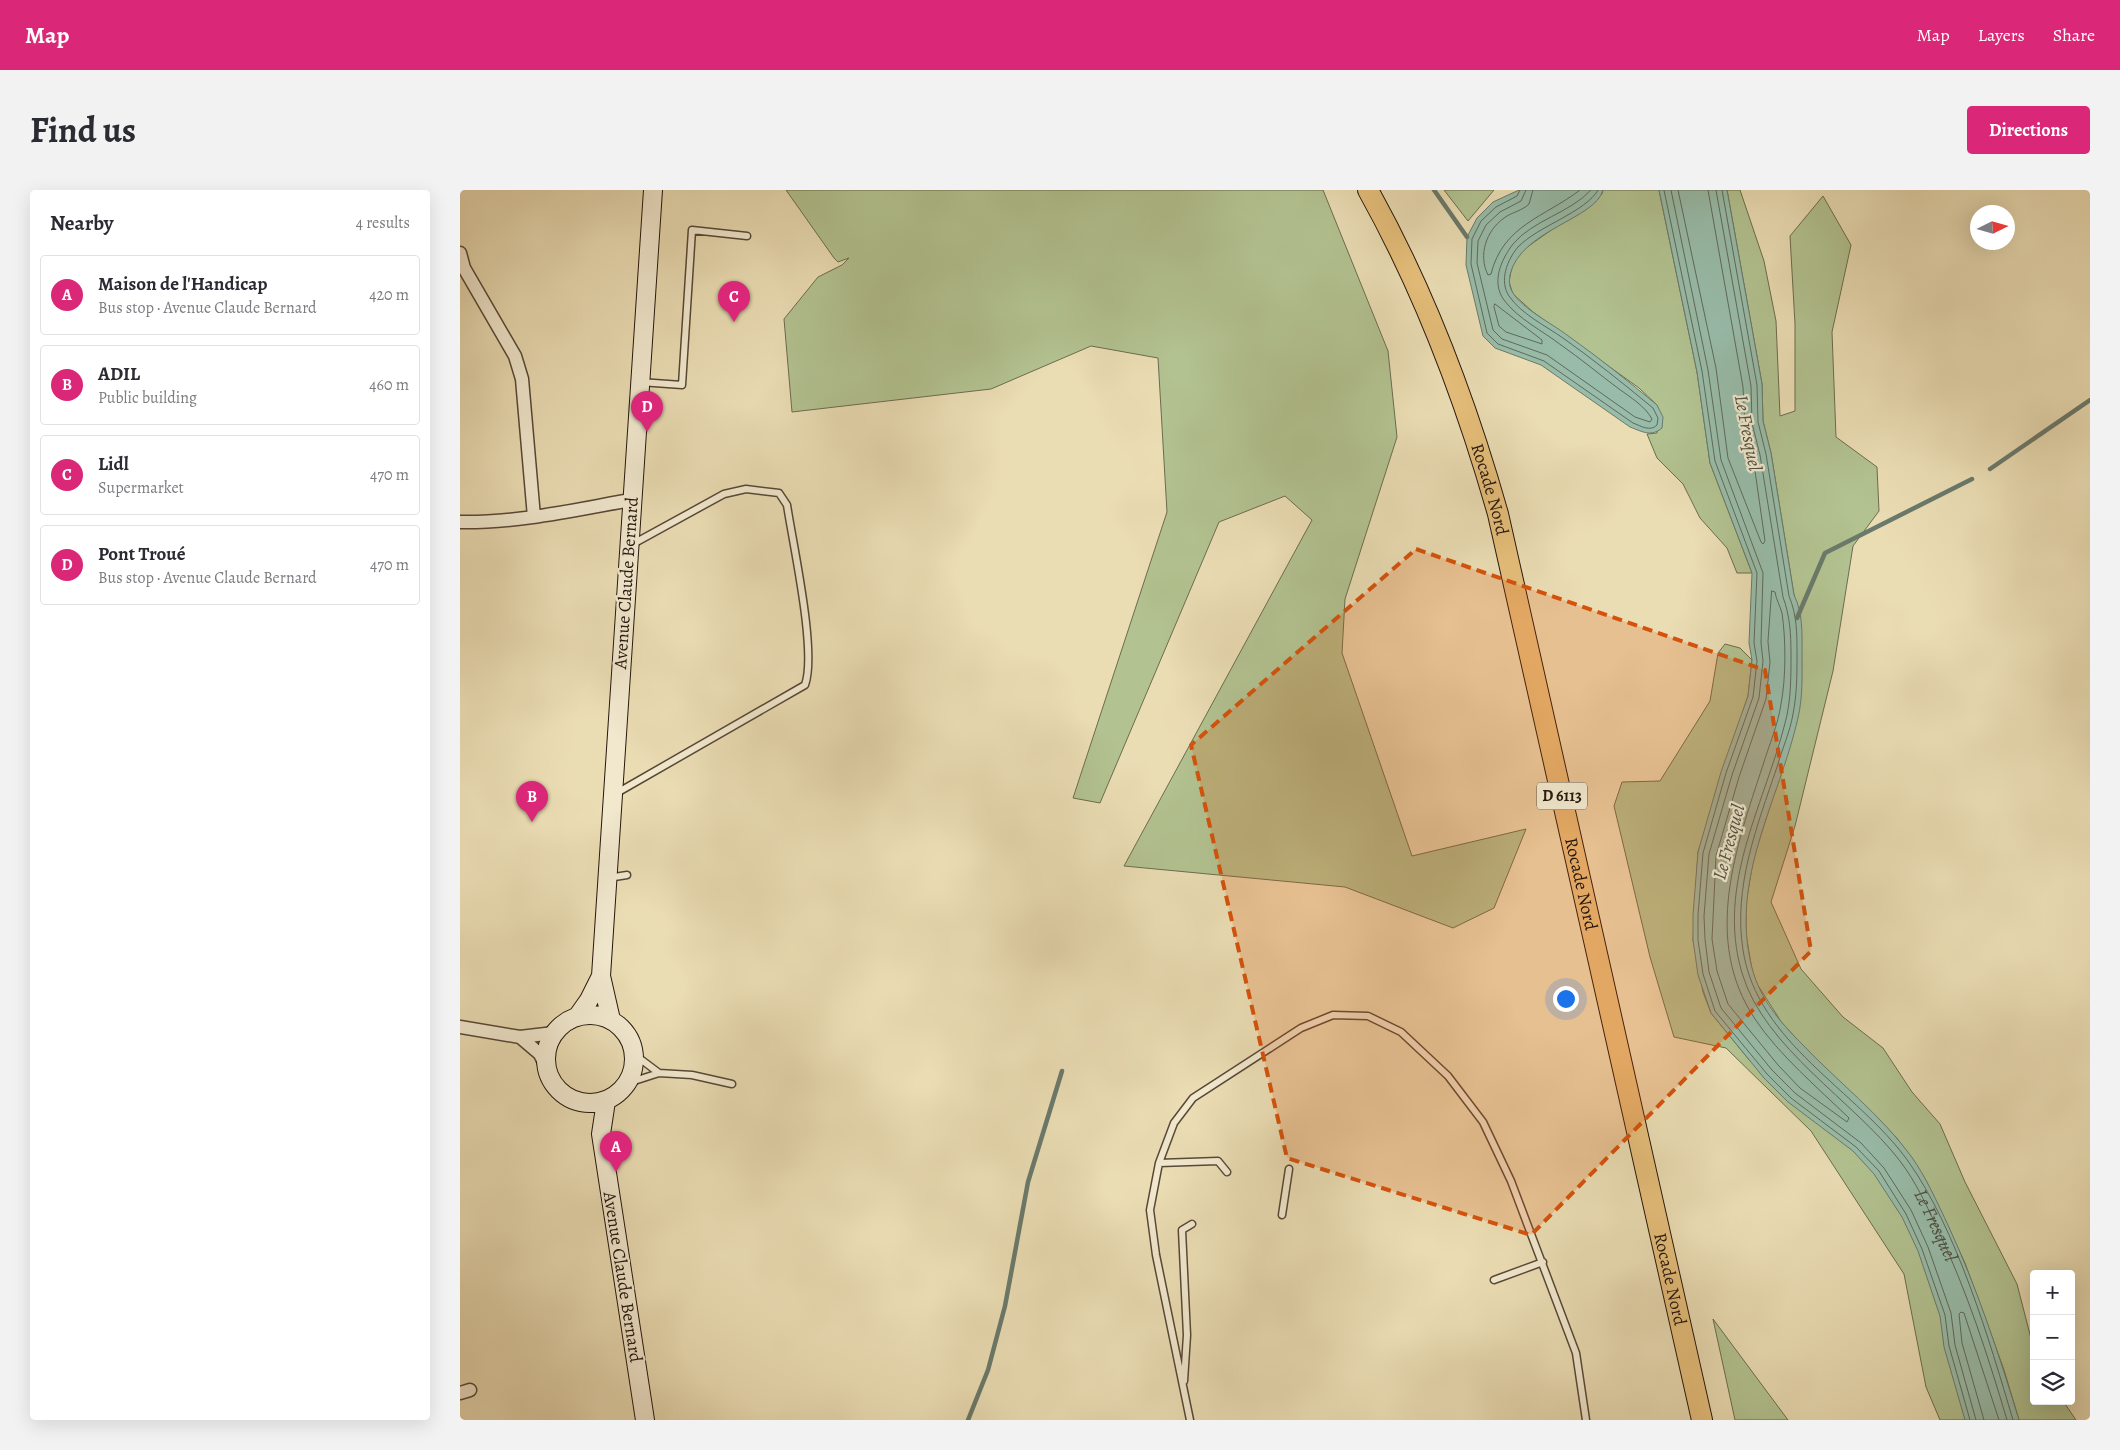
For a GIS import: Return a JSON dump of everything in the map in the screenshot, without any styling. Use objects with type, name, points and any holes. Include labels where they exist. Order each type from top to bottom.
[{"type":"main road","name":"Rocade Nord","points":[[1368,190],[1394,237],[1436,327],[1479,444],[1498,514],[1702,1420]]},
{"type":"street","name":"Avenue Claude Bernard","points":[[611,1020],[604,998],[601,976],[653,190]]},
{"type":"street","points":[[460,253],[464,268],[515,356],[522,379],[534,517]]},
{"type":"street","points":[[460,522],[488,522],[534,517],[631,500]]},
{"type":"street","name":"Avenue Claude Bernard","points":[[577,1017],[589,1000],[601,976]]},
{"type":"street","points":[[520,1037],[540,1054],[551,1080],[559,1091],[570,1099],[584,1104],[606,1101],[619,1094],[628,1083],[634,1069],[631,1040],[622,1028],[611,1020],[588,1015],[577,1017],[564,1023],[554,1033],[546,1055],[546,1067]]},
{"type":"street","points":[[460,1027],[520,1037],[554,1033]]},
{"type":"street","name":"Avenue Claude Bernard","points":[[606,1101],[601,1134],[645,1420]]},
{"type":"street","name":"Avenue Claude Bernard","points":[[584,1104],[601,1134]]},
{"type":"lane","points":[[639,382],[682,384],[692,230],[747,236]]},
{"type":"lane","points":[[612,795],[805,686],[809,675],[806,631],[788,505],[779,494],[746,488],[724,494],[628,547]]},
{"type":"lane","points":[[607,878],[628,875]]},
{"type":"lane","points":[[1189,1420],[1156,1255],[1150,1210],[1159,1163],[1174,1123],[1193,1098],[1301,1028],[1333,1015],[1368,1016],[1401,1032],[1448,1076],[1483,1122],[1511,1181],[1576,1353],[1586,1420]]},
{"type":"lane","points":[[634,1055],[659,1073]]},
{"type":"lane","points":[[628,1083],[659,1073],[692,1075],[732,1084]]},
{"type":"lane","points":[[1159,1163],[1218,1161],[1227,1172]]},
{"type":"lane","points":[[1282,1215],[1289,1169]]},
{"type":"lane","points":[[1184,1392],[1187,1335],[1182,1230],[1192,1224]]},
{"type":"lane","points":[[1494,1280],[1543,1262]]},
{"type":"highlighted area","points":[[1416,549],[1765,670],[1811,951],[1531,1235],[1287,1158],[1191,745]]},
{"type":"shaded area","points":[[786,190],[1323,190],[1388,351],[1397,437],[1345,599],[1342,653],[1412,856],[1526,829],[1494,908],[1453,928],[1345,887],[1124,866],[1312,520],[1285,496],[1219,522],[1100,803],[1073,798],[1167,512],[1158,358],[1091,346],[991,389],[792,412],[784,319],[818,277],[842,265],[849,258],[838,262],[834,258]]},
{"type":"shaded area","points":[[1444,190],[1494,190],[1468,221]]},
{"type":"shaded area","points":[[1603,190],[1659,190],[1697,372],[1710,463],[1752,573],[1737,573],[1727,548],[1700,518],[1683,484],[1657,458],[1647,434],[1657,433],[1657,405],[1639,388],[1533,312],[1513,294],[1509,282],[1512,265],[1523,250],[1602,194]]},
{"type":"shaded area","points":[[1727,190],[1740,190],[1764,261],[1776,321],[1780,416],[1795,411],[1795,324],[1790,236],[1823,196],[1851,245],[1832,332],[1836,437],[1877,467],[1879,511],[1853,546],[1833,671],[1795,826],[1771,902],[1801,969],[1843,1017],[1883,1048],[1912,1092],[1940,1124],[1965,1182],[2017,1284],[2030,1334],[2030,1405],[2066,1405],[2076,1420],[2019,1420],[2004,1370],[1965,1263],[1925,1179],[1896,1137],[1826,1071],[1782,1023],[1757,984],[1752,970],[1746,934],[1746,904],[1753,860],[1795,727],[1794,595],[1771,453],[1763,421],[1762,384]]},
{"type":"shaded area","points":[[1725,644],[1740,648],[1752,660],[1748,696],[1698,852],[1693,940],[1703,992],[1711,1013],[1750,1061],[1772,1073],[1865,1155],[1914,1228],[1957,1365],[1970,1420],[1940,1420],[1926,1387],[1904,1274],[1811,1131],[1726,1048],[1674,1037],[1650,957],[1614,806],[1622,782],[1660,781],[1710,701],[1718,653]]},
{"type":"shaded area","points":[[1713,1319],[1788,1420],[1735,1420]]},
{"type":"water","points":[[1519,190],[1603,190],[1597,200],[1587,209],[1542,236],[1528,247],[1517,260],[1509,282],[1513,293],[1523,305],[1590,352],[1657,405],[1663,417],[1662,428],[1658,431],[1647,433],[1630,427],[1541,365],[1495,348],[1483,336],[1466,265],[1467,237],[1477,218],[1493,202]]},
{"type":"water","name":"Le Fresquel","points":[[1659,190],[1727,190],[1762,384],[1763,421],[1771,453],[1794,595],[1801,623],[1802,677],[1800,710],[1790,749],[1759,841],[1751,872],[1747,903],[1747,935],[1752,968],[1766,1000],[1794,1036],[1886,1126],[1922,1172],[1969,1273],[2019,1420],[1965,1420],[1944,1347],[1940,1316],[1918,1251],[1902,1217],[1874,1174],[1853,1151],[1788,1102],[1764,1078],[1711,1013],[1698,975],[1693,940],[1693,915],[1698,852],[1721,772],[1748,696],[1752,660],[1749,643],[1752,573],[1710,463],[1697,372]]},
{"type":"waterway","points":[[1434,190],[1467,237]]},
{"type":"waterway","points":[[1990,469],[2090,400]]},
{"type":"waterway","points":[[1797,618],[1825,553],[1972,479]]},
{"type":"waterway","points":[[968,1420],[988,1370],[1005,1306],[1028,1182],[1062,1071]]},
{"type":"place","name":"Lidl","points":[[734,322]]},
{"type":"place","name":"Pont Troué","points":[[647,432]]},
{"type":"place","name":"ADIL","points":[[532,822]]},
{"type":"place","name":"Maison de l'Handicap","points":[[616,1172]]}]
